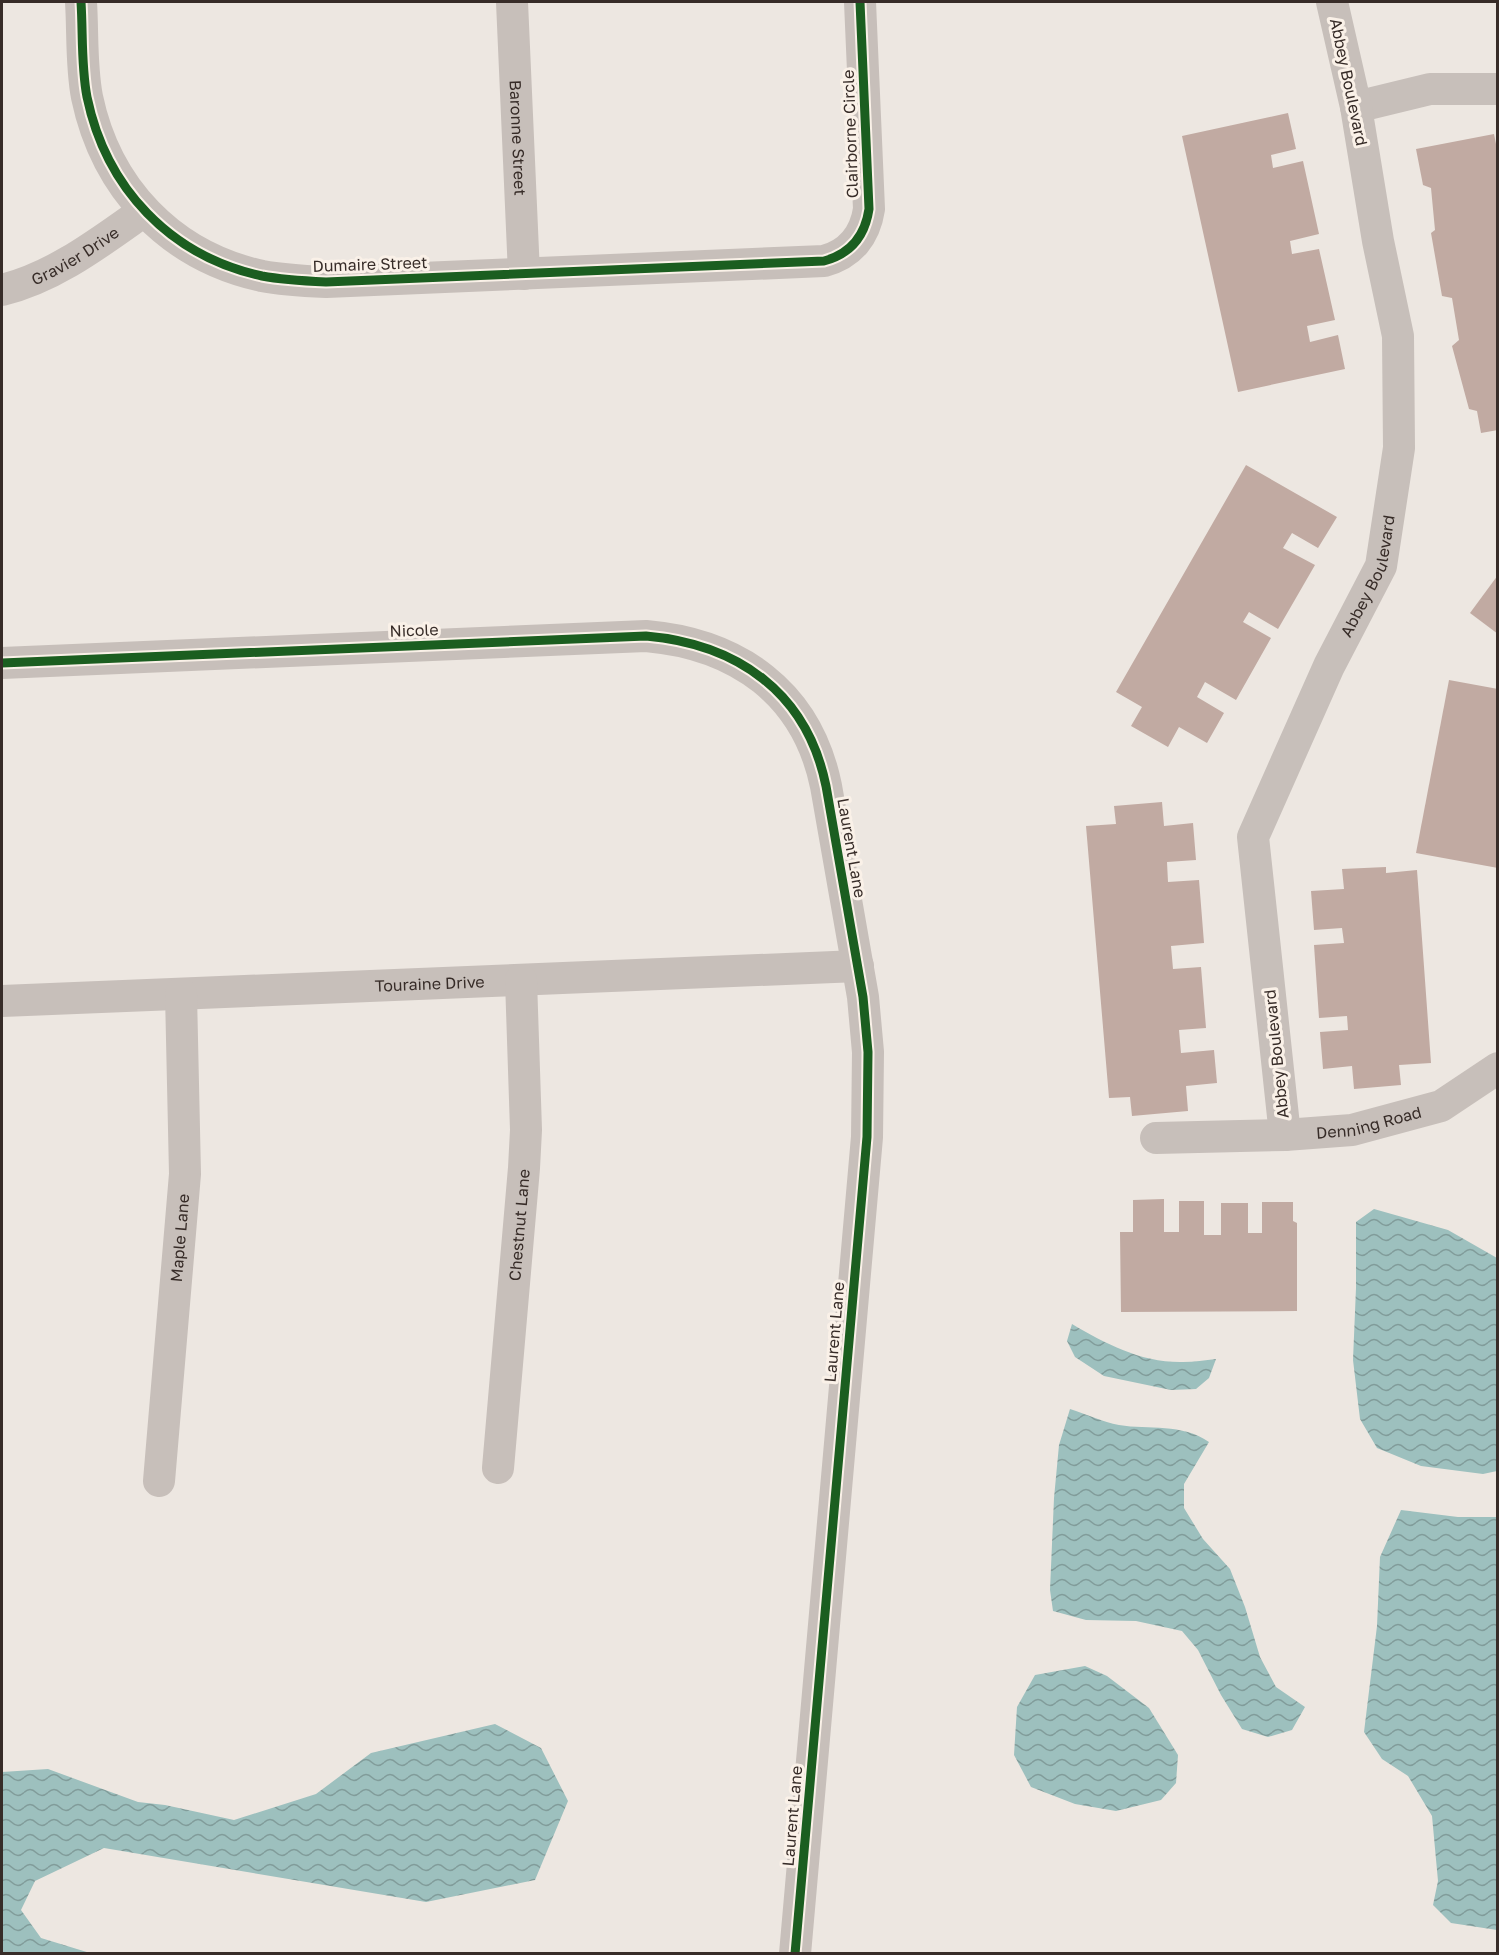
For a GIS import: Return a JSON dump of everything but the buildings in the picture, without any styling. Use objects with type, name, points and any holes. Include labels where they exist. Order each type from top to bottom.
[{"type":"street","name":"Dumaire Street","points":[[81,2],[84,75],[92,116],[98,136],[114,171],[133,199],[165,231],[189,247],[237,269],[293,281],[326,282],[824,261],[840,255]]},
{"type":"street","name":"Baronne Street","points":[[512,2],[524,274]]},
{"type":"street","name":"Clairborne Circle","points":[[840,255],[862,234],[869,209],[860,2]]},
{"type":"street","name":"Abbey Boulevard","points":[[1285,1135],[1253,837],[1329,666],[1381,566],[1399,448],[1398,336],[1378,241],[1356,107],[1332,2]]},
{"type":"street","points":[[1356,107],[1430,88],[1497,89]]},
{"type":"street","name":"Gravier Drive","points":[[2,290],[53,271],[144,211]]},
{"type":"street","name":"Nicole","points":[[2,663],[653,637],[700,645],[742,663],[777,692],[801,720]]},
{"type":"street","name":"Laurent Lane","points":[[795,1953],[867,1128],[868,1052],[858,966],[822,770],[801,720]]},
{"type":"street","name":"Touraine Drive","points":[[2,1001],[858,966]]},
{"type":"street","name":"Chestnut Lane","points":[[498,1468],[526,1130],[521,980]]},
{"type":"street","name":"Maple Lane","points":[[159,1481],[185,1174],[181,994]]},
{"type":"street","name":"Denning Road","points":[[1156,1138],[1285,1135],[1352,1130],[1441,1106],[1497,1068]]},
{"type":"water","points":[[1374,1209],[1448,1230],[1497,1258],[1497,1471],[1483,1474],[1421,1466],[1377,1448],[1360,1419],[1353,1360],[1356,1222]]},
{"type":"water","points":[[1072,1324],[1098,1339],[1139,1356],[1183,1362],[1216,1359],[1209,1378],[1196,1389],[1171,1390],[1104,1376],[1075,1357],[1067,1341]]},
{"type":"water","points":[[1070,1409],[1119,1425],[1188,1432],[1209,1442],[1184,1484],[1184,1508],[1203,1539],[1230,1569],[1245,1607],[1260,1657],[1276,1687],[1305,1707],[1292,1730],[1268,1737],[1242,1729],[1221,1695],[1198,1650],[1182,1631],[1136,1621],[1086,1620],[1053,1611],[1050,1590],[1054,1498],[1059,1445]]},
{"type":"water","points":[[1401,1510],[1458,1517],[1497,1517],[1497,1930],[1451,1923],[1433,1905],[1438,1881],[1432,1816],[1408,1776],[1382,1759],[1364,1732],[1377,1626],[1380,1557]]},
{"type":"water","points":[[1085,1666],[1107,1676],[1149,1708],[1178,1755],[1176,1783],[1161,1800],[1116,1811],[1075,1804],[1031,1787],[1014,1755],[1017,1707],[1035,1675]]},
{"type":"water","points":[[495,1724],[541,1748],[568,1801],[535,1880],[426,1902],[104,1848],[35,1881],[21,1910],[41,1938],[90,1953],[2,1953],[2,1772],[48,1769],[138,1802],[165,1805],[234,1820],[316,1794],[371,1753]]},
{"type":"cycle path","points":[[81,2],[85,85],[96,130],[109,161],[126,188],[147,213],[171,235],[229,266],[262,276],[326,282],[824,261],[841,254],[849,249],[860,235],[869,209],[860,2]]},
{"type":"cycle path","points":[[2,663],[646,636],[679,641],[710,650],[738,662],[763,679],[785,700],[803,724],[817,753],[826,786],[863,997],[868,1052],[867,1137],[795,1954]]}]
